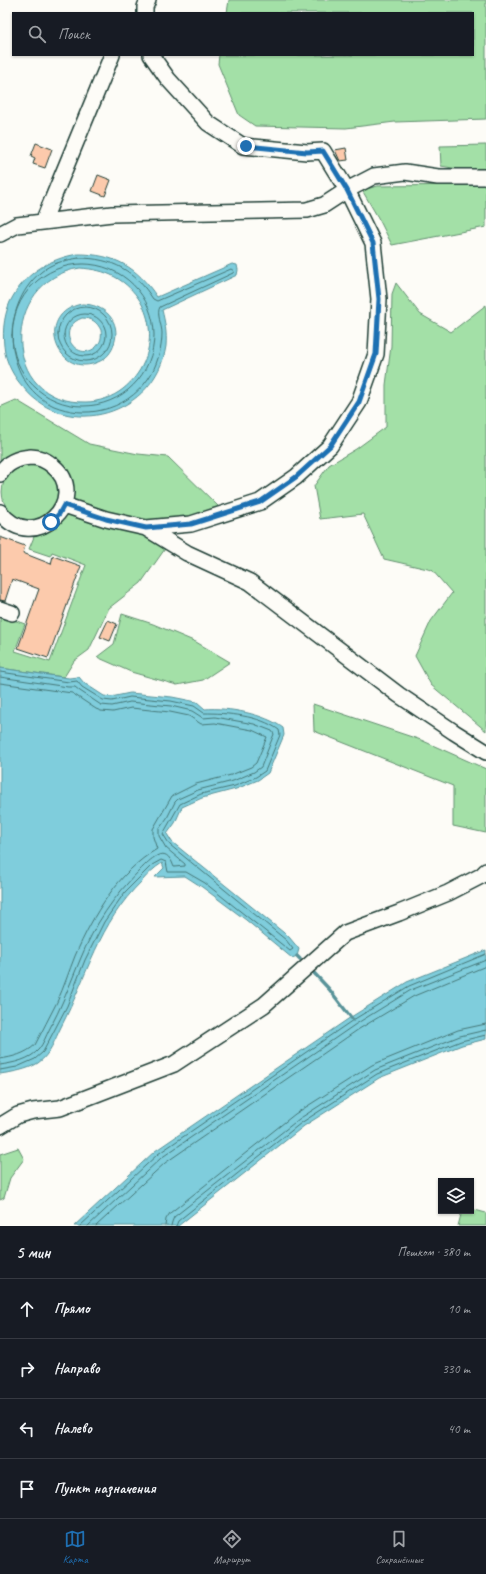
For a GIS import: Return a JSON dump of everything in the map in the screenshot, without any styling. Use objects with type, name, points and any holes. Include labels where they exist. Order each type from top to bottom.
[{"type":"street","points":[[43,222],[112,56]]},
{"type":"street","points":[[146,528],[191,524],[260,502],[296,477],[330,446],[359,402],[376,354],[379,299],[373,243],[347,190],[323,151],[307,152],[243,146],[208,123],[168,79],[152,56]]},
{"type":"street","points":[[0,234],[17,225],[112,214],[307,210],[324,205],[347,190],[374,176],[405,172],[438,177],[486,177]]},
{"type":"street","points":[[0,474],[12,462],[23,458],[36,457],[48,461],[57,469],[64,480],[66,492],[64,505],[59,514],[51,522],[41,527],[29,529],[18,527],[8,521],[0,512]]},
{"type":"street","points":[[64,505],[106,519],[146,528],[187,552],[250,582],[399,695],[486,752]]},
{"type":"street","points":[[0,1126],[18,1115],[33,1111],[60,1108],[174,1064],[264,1005],[345,933],[448,893],[481,876],[486,871]]},
{"type":"green space","points":[[229,0],[486,0],[486,119],[395,122],[346,128],[255,126],[239,115],[218,64],[219,56],[474,56],[474,12],[227,12]]},
{"type":"green space","points":[[486,145],[486,171],[470,171],[441,166],[440,146]]},
{"type":"green space","points":[[486,185],[486,227],[392,245],[362,190],[378,186]]},
{"type":"green space","points":[[396,283],[420,314],[451,332],[486,305],[486,731],[431,685],[415,656],[431,621],[452,593],[432,570],[384,559],[363,514],[320,519],[314,486],[329,465],[356,449],[386,427],[386,385],[391,346],[392,294]]},
{"type":"green space","points":[[16,400],[89,444],[138,454],[168,457],[219,507],[206,514],[167,521],[134,521],[71,499],[57,463],[0,466],[0,407]]},
{"type":"green space","points":[[30,464],[41,466],[50,472],[56,481],[58,492],[56,503],[50,512],[41,518],[30,520],[19,518],[10,512],[4,503],[2,492],[4,481],[10,472],[19,466]]},
{"type":"green space","points":[[64,513],[132,529],[167,546],[141,583],[109,608],[89,650],[74,661],[64,677],[0,668],[0,615],[25,624],[15,651],[50,662],[86,565],[52,552],[50,556],[29,549],[36,532]]},
{"type":"green space","points":[[122,614],[153,624],[196,642],[230,662],[203,680],[177,685],[131,672],[97,657],[114,644]]},
{"type":"green space","points":[[313,704],[421,740],[486,769],[486,833],[453,826],[453,786],[314,731]]},
{"type":"green space","points":[[18,1148],[24,1159],[10,1178],[4,1198],[0,1200],[0,1154]]},
{"type":"green space","points":[[474,1210],[486,1213],[486,1226],[458,1226],[461,1214],[474,1214]]},
{"type":"water","points":[[78,254],[103,256],[124,264],[141,278],[157,297],[232,264],[237,265],[238,270],[237,275],[162,310],[166,328],[166,346],[159,370],[146,389],[128,403],[107,413],[85,416],[62,413],[41,404],[23,387],[14,375],[8,362],[4,347],[3,334],[6,314],[10,302],[22,283],[38,269],[67,256]],"holes":[[[80,268],[111,275],[129,287],[140,300],[146,315],[149,331],[149,347],[144,362],[135,377],[123,389],[115,394],[101,400],[91,402],[58,398],[38,384],[25,364],[21,341],[24,316],[35,294],[54,277]]]},
{"type":"water","points":[[82,304],[97,307],[109,315],[113,321],[116,336],[112,350],[104,359],[84,365],[71,362],[62,354],[56,343],[55,331],[58,319],[67,310]],"holes":[[[82,318],[94,321],[98,325],[101,330],[101,337],[96,347],[89,351],[82,351],[71,343],[69,330],[73,323]]]},
{"type":"water","points":[[0,668],[69,678],[79,677],[84,683],[104,696],[111,697],[130,693],[172,697],[197,702],[205,709],[224,709],[246,712],[266,719],[283,728],[284,735],[268,773],[258,780],[236,789],[202,798],[182,807],[175,823],[167,834],[172,842],[289,937],[299,949],[297,956],[292,958],[246,920],[185,876],[155,877],[164,868],[162,863],[154,869],[127,897],[104,932],[70,1008],[46,1056],[38,1063],[29,1067],[0,1074]]},
{"type":"water","points":[[486,950],[486,1039],[462,1045],[379,1078],[304,1126],[178,1226],[74,1226],[155,1151],[351,1017],[407,982]]},
{"type":"building","points":[[36,143],[52,149],[45,168],[33,164],[35,158],[31,156]]},
{"type":"building","points":[[346,148],[348,160],[340,161],[335,150]]},
{"type":"building","points":[[98,175],[111,180],[105,196],[92,191]]},
{"type":"building","points":[[0,537],[25,546],[23,553],[51,564],[53,556],[81,566],[48,658],[18,648],[39,589],[12,579],[5,601],[0,600]]},
{"type":"building","points":[[108,620],[117,624],[110,641],[100,637]]},
{"type":"waterway","points":[[297,956],[300,959]]},
{"type":"waterway","points":[[314,973],[329,989],[353,1020]]},
{"type":"route","points":[[51,522],[59,514],[64,505],[106,519],[146,528],[191,524],[260,502],[296,477],[330,446],[359,402],[376,354],[379,299],[373,243],[347,190],[323,151],[307,152],[246,146]]}]
